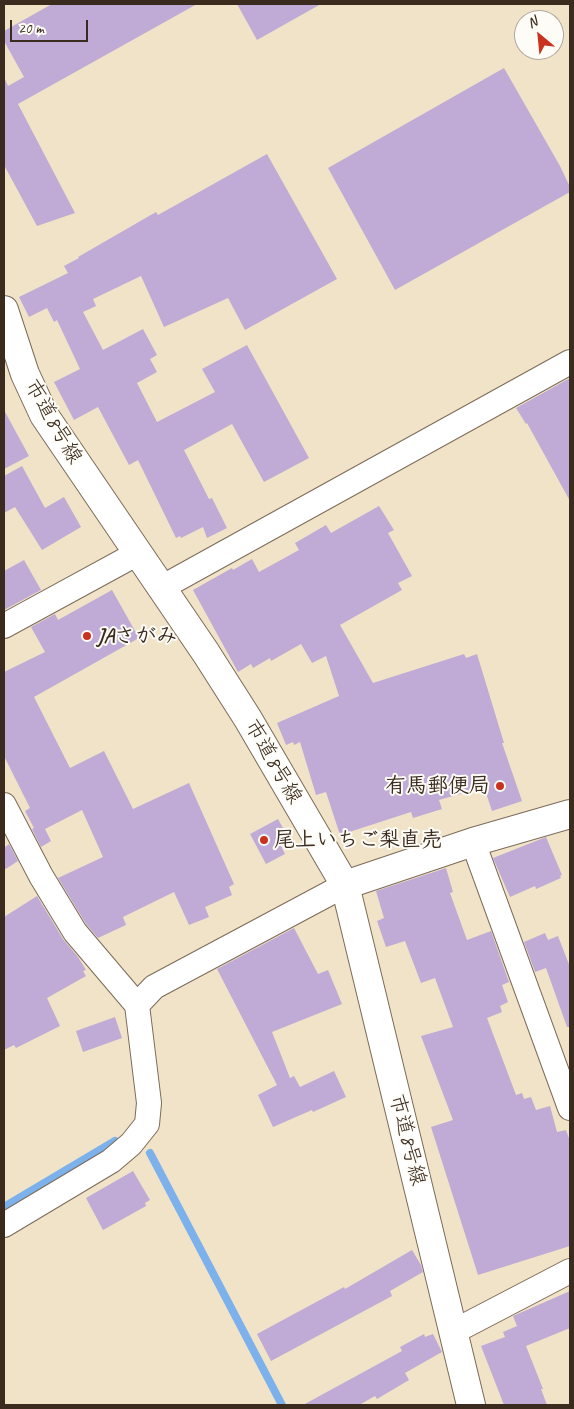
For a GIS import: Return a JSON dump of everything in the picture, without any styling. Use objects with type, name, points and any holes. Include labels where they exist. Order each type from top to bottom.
[{"type":"street","name":"市道8号線","points":[[4,310],[25,374],[44,415],[248,719],[345,885],[471,1405]]},
{"type":"street","points":[[161,588],[570,362]]},
{"type":"street","points":[[4,626],[138,553]]},
{"type":"street","points":[[4,805],[41,876],[75,932],[137,1005],[149,1103],[147,1124],[131,1144],[111,1161],[4,1225]]},
{"type":"street","points":[[137,1005],[154,987],[345,885],[472,842],[570,814]]},
{"type":"street","points":[[472,842],[570,1108]]},
{"type":"street","points":[[453,1332],[570,1271]]},
{"type":"building","points":[[52,4],[197,4],[18,104],[75,213],[37,226],[4,165],[4,77],[8,86],[24,77],[4,41],[4,31]]},
{"type":"building","points":[[237,4],[321,4],[257,40]]},
{"type":"building","points":[[504,68],[560,166],[570,187],[570,192],[395,290],[328,168]]},
{"type":"building","points":[[267,154],[337,279],[245,330],[228,298],[164,327],[141,276],[93,299],[96,306],[83,312],[103,350],[143,329],[157,355],[150,359],[157,372],[137,383],[157,422],[215,392],[202,369],[247,345],[309,458],[264,482],[232,424],[184,450],[209,499],[212,498],[227,528],[207,538],[203,527],[181,538],[180,536],[176,538],[138,460],[129,465],[98,407],[74,420],[54,382],[80,369],[57,320],[54,322],[47,308],[29,317],[19,297],[68,273],[64,266],[156,212],[158,215]]},
{"type":"building","points":[[570,378],[570,501],[527,423],[516,408]]},
{"type":"building","points":[[4,410],[29,456],[4,469]]},
{"type":"building","points":[[22,466],[45,508],[64,497],[81,527],[42,550],[15,507],[4,513],[4,476]]},
{"type":"building","points":[[379,506],[394,530],[388,533],[412,576],[398,583],[402,590],[340,625],[373,683],[464,654],[466,658],[477,654],[504,743],[502,743],[522,801],[492,811],[484,787],[439,800],[442,809],[413,818],[411,812],[340,835],[326,792],[316,795],[300,742],[294,745],[293,742],[286,745],[277,723],[339,696],[326,656],[312,663],[301,644],[271,661],[270,658],[253,668],[251,664],[238,672],[193,590],[252,559],[259,572],[299,550],[295,543],[326,525],[331,533]]},
{"type":"building","points":[[24,560],[41,590],[4,610],[4,571]]},
{"type":"building","points":[[112,590],[139,638],[34,697],[70,768],[104,751],[133,809],[189,783],[234,884],[229,887],[232,895],[205,907],[209,917],[189,925],[174,892],[123,917],[126,925],[98,938],[86,924],[58,878],[103,857],[82,810],[45,829],[51,841],[41,847],[25,811],[30,808],[4,756],[4,672],[45,652],[31,627],[55,614],[58,620]]},
{"type":"building","points":[[278,819],[288,837],[279,842],[285,854],[266,864],[250,834]]},
{"type":"building","points":[[546,837],[562,875],[560,876],[561,878],[536,889],[535,886],[510,897],[493,858]]},
{"type":"building","points":[[9,844],[18,861],[4,870],[4,848]]},
{"type":"building","points":[[446,868],[453,892],[450,893],[467,940],[491,931],[509,982],[502,985],[508,1002],[500,1006],[502,1012],[487,1018],[516,1095],[522,1093],[524,1099],[531,1097],[536,1110],[550,1106],[557,1132],[566,1130],[570,1141],[570,1246],[478,1275],[431,1127],[453,1120],[421,1036],[453,1027],[435,978],[421,983],[405,941],[386,947],[377,921],[384,918],[376,891]]},
{"type":"building","points":[[37,896],[63,939],[86,970],[83,971],[86,976],[47,998],[60,1026],[16,1048],[14,1045],[4,1050],[4,917]]},
{"type":"building","points":[[294,928],[318,974],[328,970],[342,1004],[272,1032],[290,1078],[294,1076],[300,1087],[334,1071],[346,1097],[273,1127],[258,1095],[277,1085],[217,969]]},
{"type":"building","points":[[545,933],[548,940],[558,936],[570,967],[570,1027],[567,1027],[546,968],[535,972],[524,942]]},
{"type":"building","points":[[115,1017],[122,1038],[83,1052],[76,1031]]},
{"type":"building","points":[[133,1171],[150,1200],[145,1203],[146,1206],[103,1230],[86,1198]]},
{"type":"building","points":[[412,1250],[423,1272],[390,1291],[392,1296],[271,1361],[257,1334],[344,1287],[345,1289]]},
{"type":"building","points":[[570,1291],[570,1328],[526,1346],[543,1389],[541,1389],[547,1405],[504,1405],[481,1346],[505,1337],[503,1332],[517,1326],[513,1316]]},
{"type":"building","points":[[424,1334],[425,1337],[433,1334],[442,1352],[405,1373],[409,1380],[377,1399],[375,1396],[359,1405],[303,1405],[402,1351],[400,1347]]},
{"type":"waterway","points":[[4,1207],[115,1141]]},
{"type":"waterway","points":[[150,1153],[282,1405]]},
{"type":"place","name":"JAさがみ","points":[[87,636]]},
{"type":"place","name":"有馬郵便局","points":[[500,786]]},
{"type":"place","name":"尾上いちご梨直売","points":[[264,840]]}]
